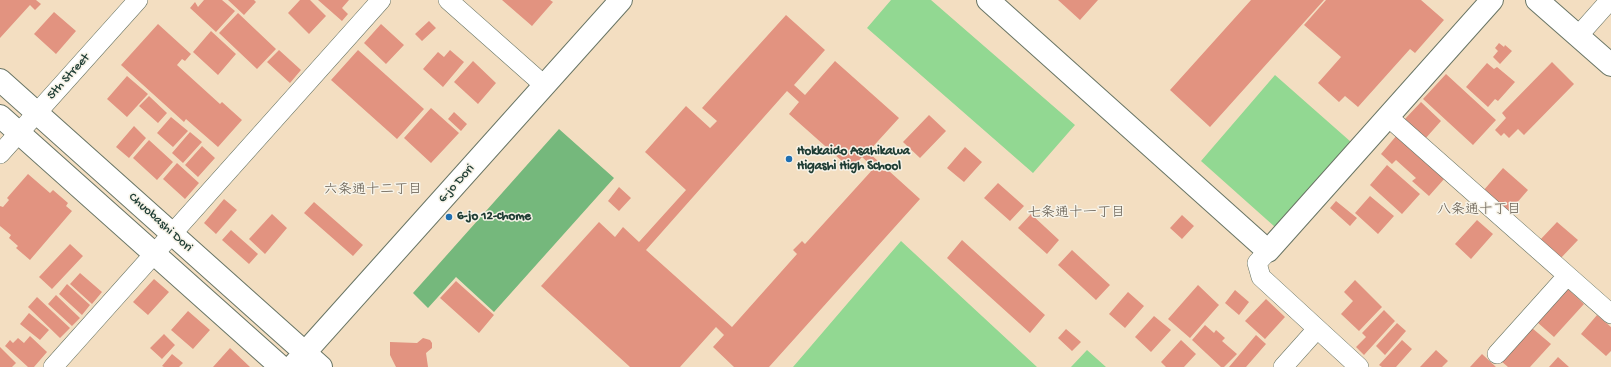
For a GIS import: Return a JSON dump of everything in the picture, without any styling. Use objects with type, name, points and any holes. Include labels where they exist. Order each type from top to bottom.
[{"type":"street","name":"5th Street","points":[[0,154],[138,0]]},
{"type":"street","points":[[53,367],[381,0]]},
{"type":"street","points":[[448,0],[545,86]]},
{"type":"street","name":"6-jo Dori","points":[[306,362],[621,0]]},
{"type":"street","points":[[988,0],[1268,251]]},
{"type":"street","points":[[1359,367],[1261,277],[1257,264],[1387,116],[1492,0]]},
{"type":"street","points":[[1537,0],[1611,65]]},
{"type":"street","points":[[1578,36],[1610,0]]},
{"type":"street","name":"Chuobashi Dori","points":[[0,80],[172,234],[306,362]]},
{"type":"street","name":"Chuobashi Dori","points":[[0,116],[281,367]]},
{"type":"street","points":[[1387,116],[1611,314]]},
{"type":"street","points":[[1497,354],[1567,276]]},
{"type":"street","points":[[1284,367],[1317,329]]},
{"type":"green space","points":[[891,0],[931,0],[1075,125],[1033,173],[867,28]]},
{"type":"green space","points":[[1275,75],[1351,142],[1275,227],[1201,161]]},
{"type":"green space","points":[[559,129],[614,178],[494,312],[456,277],[428,308],[413,293]]},
{"type":"green space","points":[[901,241],[1037,367],[793,367]]},
{"type":"green space","points":[[1087,350],[1106,367],[1071,367]]},
{"type":"building","points":[[0,0],[36,0],[41,4],[35,10],[30,5],[0,38]]},
{"type":"building","points":[[204,0],[222,0],[235,11],[216,32],[190,8],[195,2],[198,7]]},
{"type":"building","points":[[228,0],[254,0],[256,2],[244,15]]},
{"type":"building","points":[[300,0],[310,0],[326,16],[309,34],[288,13]]},
{"type":"building","points":[[318,0],[349,0],[342,8],[348,14],[342,21]]},
{"type":"building","points":[[502,0],[550,0],[553,2],[532,26]]},
{"type":"building","points":[[1058,0],[1098,0],[1080,20]]},
{"type":"building","points":[[1251,0],[1324,0],[1210,127],[1170,90]]},
{"type":"building","points":[[1326,0],[1421,0],[1444,20],[1415,53],[1410,49],[1358,107],[1345,96],[1339,102],[1318,83],[1341,57],[1304,25]]},
{"type":"building","points":[[54,12],[76,31],[56,54],[34,34]]},
{"type":"building","points":[[238,13],[276,49],[257,69],[219,33]]},
{"type":"building","points":[[786,15],[825,50],[794,85],[805,95],[835,61],[899,118],[868,152],[920,199],[769,367],[734,367],[713,347],[724,335],[716,327],[680,367],[630,367],[541,286],[599,222],[615,237],[623,227],[639,242],[686,190],[645,152],[686,106],[710,128],[717,121],[702,108]],"holes":[[[787,91],[799,102],[789,114],[851,169],[862,157],[874,168],[805,244],[802,241],[793,250],[797,254],[732,327],[646,250]]]},
{"type":"building","points":[[429,21],[436,28],[422,41],[415,34]]},
{"type":"building","points":[[158,24],[191,54],[185,61],[182,59],[177,65],[220,104],[222,102],[242,120],[218,147],[186,119],[184,122],[121,65]]},
{"type":"building","points":[[381,24],[404,45],[386,64],[364,43]]},
{"type":"building","points":[[211,31],[236,54],[218,75],[193,52]]},
{"type":"building","points":[[1499,43],[1504,47],[1505,45],[1512,51],[1500,64],[1493,57],[1498,51],[1495,48]]},
{"type":"building","points":[[279,50],[301,70],[290,83],[267,62]]},
{"type":"building","points":[[358,50],[424,109],[397,139],[331,80]]},
{"type":"building","points":[[450,50],[464,62],[443,87],[423,69],[438,52],[444,57]]},
{"type":"building","points":[[473,61],[496,83],[478,104],[454,82]]},
{"type":"building","points":[[1552,62],[1574,84],[1524,135],[1518,129],[1509,138],[1504,133],[1501,136],[1495,130],[1506,118],[1502,113]]},
{"type":"building","points":[[1487,63],[1494,69],[1497,67],[1515,82],[1498,101],[1495,99],[1488,107],[1466,87]]},
{"type":"building","points":[[1446,74],[1496,120],[1473,145],[1423,99]]},
{"type":"building","points":[[127,76],[148,94],[127,117],[107,99]]},
{"type":"building","points":[[149,96],[167,113],[158,123],[139,106]]},
{"type":"building","points":[[1421,102],[1441,121],[1425,139],[1404,120]]},
{"type":"building","points":[[431,108],[459,133],[431,163],[404,138]]},
{"type":"building","points":[[454,112],[467,124],[461,131],[448,119]]},
{"type":"building","points":[[929,115],[946,131],[920,158],[903,142]]},
{"type":"building","points":[[171,117],[188,131],[173,147],[157,133]]},
{"type":"building","points":[[134,126],[146,138],[129,158],[116,147]]},
{"type":"building","points":[[190,132],[202,142],[183,163],[172,153]]},
{"type":"building","points":[[1397,135],[1445,178],[1429,196],[1412,181],[1416,178],[1396,160],[1392,164],[1381,154]]},
{"type":"building","points":[[149,140],[173,162],[157,180],[133,158]]},
{"type":"building","points":[[202,146],[215,158],[198,177],[185,165]]},
{"type":"building","points":[[965,147],[982,162],[964,182],[947,168]]},
{"type":"building","points":[[177,163],[199,183],[185,199],[163,179]]},
{"type":"building","points":[[1387,165],[1420,194],[1402,214],[1370,185]]},
{"type":"building","points":[[1503,168],[1528,190],[1508,213],[1483,191]]},
{"type":"building","points":[[28,174],[50,193],[53,190],[68,203],[66,206],[72,211],[30,260],[16,248],[18,246],[9,238],[11,235],[0,226],[0,206],[3,207],[9,200],[7,198]]},
{"type":"building","points":[[998,183],[1024,206],[1010,221],[984,198]]},
{"type":"building","points":[[619,187],[631,198],[619,211],[608,201]]},
{"type":"building","points":[[1370,196],[1394,216],[1378,234],[1355,213]]},
{"type":"building","points":[[224,199],[237,210],[216,234],[204,223]]},
{"type":"building","points":[[1336,201],[1357,218],[1350,226],[1330,208]]},
{"type":"building","points":[[314,202],[363,245],[353,256],[304,213]]},
{"type":"building","points":[[272,214],[287,228],[265,254],[249,239]]},
{"type":"building","points":[[1031,214],[1059,240],[1047,254],[1018,228]]},
{"type":"building","points":[[1182,215],[1194,226],[1182,239],[1170,228]]},
{"type":"building","points":[[1477,220],[1493,234],[1471,259],[1455,244]]},
{"type":"building","points":[[1557,222],[1578,240],[1560,259],[1540,240]]},
{"type":"building","points":[[231,230],[258,254],[249,264],[222,240]]},
{"type":"building","points":[[962,240],[1045,315],[1030,333],[947,258]]},
{"type":"building","points":[[70,244],[83,256],[52,289],[39,277]]},
{"type":"building","points":[[1072,250],[1110,285],[1096,300],[1058,265]]},
{"type":"building","points":[[80,273],[102,292],[92,304],[70,284]]},
{"type":"building","points":[[154,279],[169,292],[148,315],[133,302]]},
{"type":"building","points":[[1355,280],[1382,307],[1359,331],[1341,314],[1353,301],[1344,292]]},
{"type":"building","points":[[456,281],[494,315],[479,333],[440,298]]},
{"type":"building","points":[[67,284],[90,305],[82,315],[59,294]]},
{"type":"building","points":[[1198,285],[1219,305],[1190,338],[1168,319]]},
{"type":"building","points":[[1568,289],[1584,304],[1554,337],[1537,322]]},
{"type":"building","points":[[1235,290],[1249,302],[1239,315],[1225,303]]},
{"type":"building","points":[[1128,292],[1144,306],[1125,328],[1109,314]]},
{"type":"building","points":[[56,295],[80,318],[72,326],[48,304]]},
{"type":"building","points":[[37,297],[70,328],[60,338],[28,307]]},
{"type":"building","points":[[1266,299],[1285,317],[1265,339],[1245,321]]},
{"type":"building","points":[[1384,310],[1395,321],[1364,355],[1356,347],[1366,337],[1362,333]]},
{"type":"building","points":[[188,311],[210,330],[193,349],[171,330]]},
{"type":"building","points":[[29,313],[49,330],[40,340],[20,324]]},
{"type":"building","points":[[1597,315],[1611,327],[1611,351],[1606,356],[1581,334]]},
{"type":"building","points":[[1154,316],[1171,330],[1151,352],[1135,337]]},
{"type":"building","points":[[1397,323],[1406,331],[1385,355],[1376,346]]},
{"type":"building","points":[[1205,325],[1214,333],[1216,330],[1225,338],[1222,341],[1237,354],[1224,367],[1221,367],[1192,340]]},
{"type":"building","points":[[1532,328],[1551,344],[1530,367],[1508,367],[1501,361]]},
{"type":"building","points":[[1066,329],[1081,342],[1072,351],[1058,338]]},
{"type":"building","points":[[164,334],[175,345],[162,359],[150,348]]},
{"type":"building","points":[[1256,335],[1266,344],[1246,367],[1229,367]]},
{"type":"building","points":[[30,336],[47,352],[34,367],[28,367],[5,346],[10,340],[13,343],[18,338],[24,343]]},
{"type":"building","points":[[423,338],[430,340],[432,343],[432,348],[426,353],[428,367],[396,367],[390,355],[390,342],[417,343]]},
{"type":"building","points":[[1181,340],[1196,354],[1184,367],[1166,367],[1161,362]]},
{"type":"building","points":[[1402,340],[1412,349],[1396,367],[1382,367],[1379,365]]},
{"type":"building","points":[[0,347],[16,363],[12,367],[0,367]]},
{"type":"building","points":[[230,348],[250,367],[213,367]]},
{"type":"building","points":[[1436,350],[1448,361],[1442,367],[1420,367]]},
{"type":"building","points":[[172,354],[183,363],[179,367],[162,366]]},
{"type":"building","points":[[1482,354],[1496,367],[1470,367]]},
{"type":"building","points":[[1558,357],[1569,367],[1549,367]]},
{"type":"place","name":"Hokkaido Asahikawa Higashi High School","points":[[789,159]]},
{"type":"place","name":"6-jo 12-chome","points":[[449,217]]},
{"type":"district","name":"六条通十二丁目","points":[[373,191]]},
{"type":"district","name":"八条通十丁目","points":[[1479,211]]},
{"type":"district","name":"七条通十一丁目","points":[[1076,214]]}]
